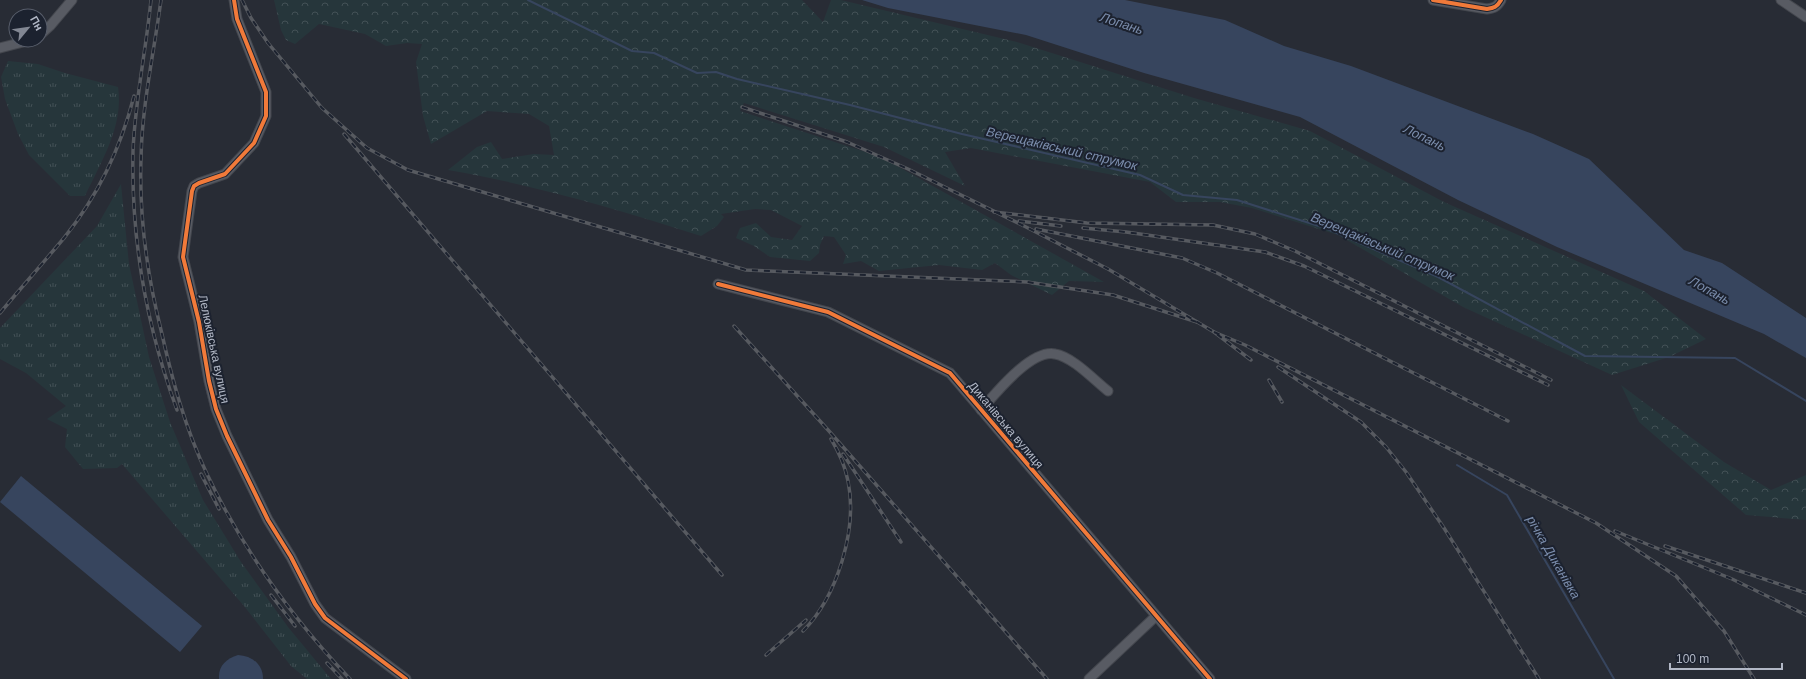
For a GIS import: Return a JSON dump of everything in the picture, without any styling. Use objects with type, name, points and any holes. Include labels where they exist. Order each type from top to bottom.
[{"type":"street","points":[[48,28],[72,0]]},
{"type":"street","name":"Лелюківська вулиця","points":[[234,0],[237,19],[266,92],[267,110],[262,130],[248,150],[225,174],[199,183],[194,186],[192,191],[183,258],[198,322],[209,381],[216,408],[227,436],[268,520],[291,557],[315,604],[325,618],[406,679]]},
{"type":"street","points":[[1433,0],[1487,9],[1494,8],[1501,0]]},
{"type":"street","points":[[1781,0],[1806,17]]},
{"type":"street","name":"Диканівська вулиця","points":[[718,284],[828,312],[950,373],[1210,679]]},
{"type":"street","points":[[981,410],[1001,386],[1027,364],[1041,355],[1054,353],[1068,359],[1108,391]]},
{"type":"street","points":[[1090,679],[1156,616]]},
{"type":"green space","points":[[274,0],[802,0],[823,22],[831,0],[841,0],[1017,42],[1194,98],[1310,131],[1444,202],[1644,291],[1706,339],[1669,357],[1612,375],[1463,307],[1338,235],[1252,208],[1220,202],[1176,202],[1150,182],[971,148],[945,152],[965,186],[884,147],[744,103],[740,111],[881,157],[1104,282],[1069,281],[1052,295],[1011,275],[995,263],[982,270],[939,265],[879,271],[861,261],[843,264],[846,255],[834,237],[824,236],[820,245],[819,253],[810,261],[770,257],[754,246],[736,238],[740,228],[756,223],[771,237],[792,240],[802,226],[771,210],[755,209],[721,214],[724,217],[717,226],[701,236],[576,198],[448,170],[477,147],[491,142],[502,159],[534,154],[554,155],[549,126],[529,114],[487,111],[431,144],[423,116],[416,62],[422,44],[407,43],[386,46],[365,34],[319,24],[295,44],[286,40],[281,30]]},
{"type":"green space","points":[[8,61],[38,64],[118,87],[118,116],[114,130],[104,157],[85,196],[70,196],[29,155],[18,134],[5,99],[1,77]]},
{"type":"green space","points":[[121,184],[129,264],[149,357],[170,422],[203,500],[241,562],[288,627],[331,679],[307,679],[291,666],[244,606],[122,464],[117,468],[83,469],[65,447],[67,429],[47,419],[66,406],[26,373],[0,359],[0,328],[97,226]]},
{"type":"green space","points":[[1621,385],[1724,462],[1771,490],[1806,475],[1806,520],[1746,515],[1639,422]]},
{"type":"water","name":"Лопань","points":[[862,0],[1125,0],[1225,20],[1284,46],[1351,66],[1533,134],[1589,159],[1684,250],[1722,263],[1806,318],[1806,358],[1764,334],[1557,247],[1458,200],[1300,117],[1144,73],[1026,35],[888,8]]},
{"type":"water","points":[[21,476],[202,626],[180,652],[0,502]]},
{"type":"water","points":[[238,655],[248,657],[256,662],[261,669],[263,679],[219,679],[221,667],[226,661]]},
{"type":"waterway","name":"Верещаківський струмок","points":[[528,0],[632,51],[654,53],[697,73],[716,72],[737,79],[850,105],[962,134],[1140,175],[1183,195],[1237,200],[1325,228],[1438,277],[1585,356],[1735,358],[1806,401]]},
{"type":"waterway","name":"річка Диканівка","points":[[1457,465],[1507,495],[1614,679]]},
{"type":"railway","points":[[151,0],[134,132],[133,184],[135,217],[138,250],[149,315],[166,379],[177,410]]},
{"type":"railway","points":[[161,0],[142,138],[141,201],[145,244],[152,288],[175,385],[199,457],[236,530],[270,582],[308,632],[350,679]]},
{"type":"railway","points":[[242,0],[251,18],[268,43],[322,108],[367,148],[408,170],[746,270],[1027,282],[1113,295],[1197,322]]},
{"type":"railway","points":[[0,313],[64,238],[87,206],[115,153],[129,115],[134,96]]},
{"type":"railway","points":[[742,107],[847,142],[908,169],[1026,227],[1108,269],[1214,332],[1251,360]]},
{"type":"railway","points":[[344,134],[722,575]]},
{"type":"railway","points":[[994,212],[1087,223],[1213,225],[1255,234],[1295,251],[1551,380]]},
{"type":"railway","points":[[1019,221],[1061,226]]},
{"type":"railway","points":[[1083,228],[1126,232],[1265,252],[1304,266],[1548,385]]},
{"type":"railway","points":[[1036,229],[1182,258],[1217,273],[1508,421]]},
{"type":"railway","points":[[734,326],[829,431],[1047,679]]},
{"type":"railway","points":[[1214,332],[1245,345],[1596,523],[1676,576],[1724,631],[1754,679]]},
{"type":"railway","points":[[1278,367],[1361,422],[1386,447],[1406,472],[1444,528],[1539,679]]},
{"type":"railway","points":[[1269,380],[1282,402]]},
{"type":"railway","points":[[803,631],[815,617],[826,600],[835,581],[847,541],[850,520],[848,481],[837,449],[831,439]]},
{"type":"railway","points":[[843,454],[901,542]]},
{"type":"railway","points":[[201,474],[219,509]]},
{"type":"railway","points":[[1615,531],[1732,579],[1806,615]]},
{"type":"railway","points":[[1665,546],[1806,593]]},
{"type":"railway","points":[[271,595],[295,626]]},
{"type":"railway","points":[[766,655],[806,620]]},
{"type":"railway","points":[[327,663],[342,679]]},
{"type":"cycle path","points":[[234,0],[237,19],[266,92],[266,116],[254,143],[225,174],[194,186],[192,191],[183,257],[199,322],[209,381],[216,409],[227,436],[268,520],[291,557],[315,604],[325,618],[406,679]]},
{"type":"cycle path","points":[[1433,0],[1487,9],[1495,7],[1501,0]]},
{"type":"cycle path","points":[[718,284],[828,312],[950,373],[1210,679]]}]
